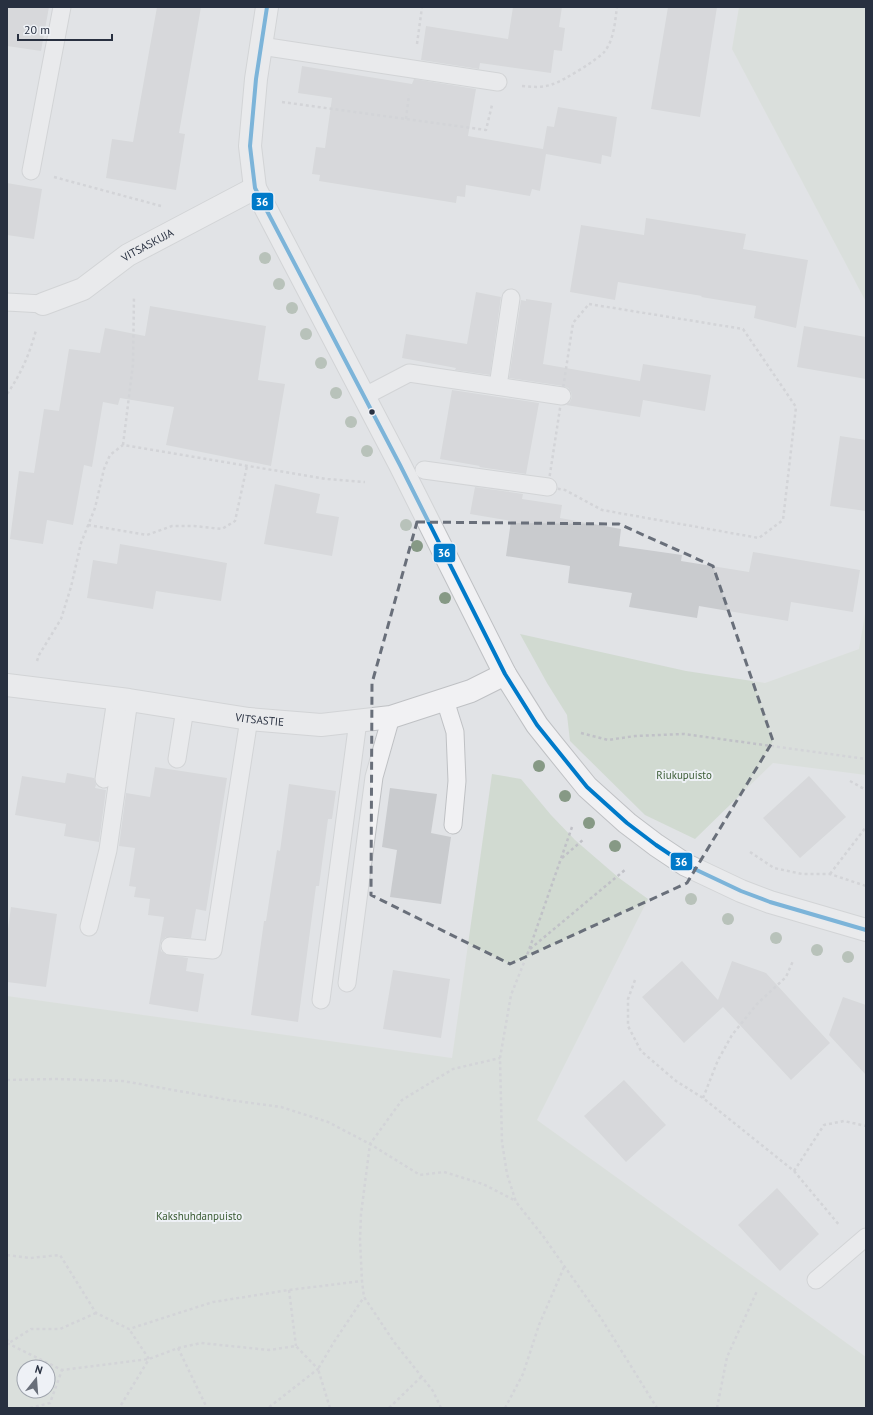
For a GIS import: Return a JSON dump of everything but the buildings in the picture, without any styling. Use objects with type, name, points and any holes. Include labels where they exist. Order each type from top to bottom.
[{"type":"street","points":[[267,7],[256,79],[250,146],[255,188],[400,465],[505,674],[537,725],[588,786],[628,823],[656,845],[686,865],[741,891],[770,902],[866,930]]},
{"type":"street","name":"VITSASKUJA","points":[[43,304],[83,290],[128,255],[255,188]]},
{"type":"street","name":"VITSASTIE","points":[[7,685],[123,700],[249,719],[320,725],[391,717],[471,691],[505,674]]},
{"type":"lane","points":[[31,171],[62,7]]},
{"type":"lane","points":[[261,46],[498,82]]},
{"type":"lane","points":[[498,386],[511,298]]},
{"type":"lane","points":[[7,302],[43,304]]},
{"type":"lane","points":[[364,396],[410,373],[562,396]]},
{"type":"lane","points":[[424,470],[548,487]]},
{"type":"lane","points":[[104,779],[123,700]]},
{"type":"lane","points":[[89,927],[108,850],[123,700]]},
{"type":"lane","points":[[445,700],[455,732],[457,781],[453,825]]},
{"type":"lane","points":[[177,760],[185,709]]},
{"type":"lane","points":[[347,983],[374,777],[391,717]]},
{"type":"lane","points":[[170,946],[212,950],[249,719]]},
{"type":"lane","points":[[321,1000],[358,721]]},
{"type":"lane","points":[[816,1280],[861,1242]]},
{"type":"path","points":[[275,101],[486,130],[498,82],[535,88],[553,84],[598,59],[605,51],[611,40],[617,7]]},
{"type":"path","points":[[31,171],[166,208]]},
{"type":"path","points":[[32,688],[39,655],[61,619],[71,587],[81,543],[95,508],[104,469],[110,455],[123,445],[133,364],[134,296]]},
{"type":"path","points":[[7,394],[17,379],[31,350],[43,304]]},
{"type":"path","points":[[590,304],[743,329],[796,407],[783,520],[760,538],[602,510],[565,490],[548,487],[573,323],[590,304]]},
{"type":"path","points":[[123,445],[326,479],[365,482]]},
{"type":"path","points":[[88,525],[147,535],[172,526],[194,526],[222,529],[236,521],[248,466]]},
{"type":"path","points":[[579,732],[608,740],[635,736],[684,734],[866,759]]},
{"type":"path","points":[[850,781],[866,790]]},
{"type":"path","points":[[830,874],[866,826]]},
{"type":"path","points":[[572,827],[529,950],[511,995],[500,1058],[502,1142],[507,1174],[516,1202],[601,1318],[657,1408]]},
{"type":"path","points":[[562,858],[584,839]]},
{"type":"path","points":[[750,852],[774,868],[802,874],[830,874],[866,886]]},
{"type":"path","points":[[529,950],[626,869]]},
{"type":"path","points":[[703,1098],[718,1060],[732,1035],[757,1004],[786,977],[793,962]]},
{"type":"path","points":[[634,980],[628,1000],[628,1026],[641,1051],[676,1081],[703,1098],[794,1171],[861,1242]]},
{"type":"path","points":[[441,1408],[433,1391],[394,1342],[364,1297],[360,1240],[361,1214],[370,1144],[402,1100],[453,1069],[500,1058]]},
{"type":"path","points":[[7,1080],[55,1079],[123,1081],[173,1091],[281,1108],[328,1122],[370,1144],[420,1175],[444,1172],[483,1184],[516,1202]]},
{"type":"path","points":[[794,1171],[824,1125],[844,1121],[866,1126]]},
{"type":"path","points":[[7,1255],[30,1258],[60,1255],[96,1313],[129,1329],[149,1358]]},
{"type":"path","points":[[506,1408],[523,1374],[539,1325],[564,1266]]},
{"type":"path","points":[[129,1329],[213,1302],[289,1290],[362,1281]]},
{"type":"path","points":[[289,1290],[296,1346],[318,1369],[330,1408]]},
{"type":"path","points":[[717,1408],[727,1357],[757,1291]]},
{"type":"path","points":[[268,1408],[318,1369],[364,1297]]},
{"type":"path","points":[[8,1343],[31,1328],[60,1329],[96,1313]]},
{"type":"path","points":[[7,1339],[8,1343],[62,1370],[149,1358],[200,1342],[268,1350],[296,1346]]},
{"type":"path","points":[[178,1348],[207,1408]]},
{"type":"path","points":[[121,1405],[149,1358]]},
{"type":"path","points":[[30,1408],[50,1403],[62,1370]]},
{"type":"path","points":[[389,1408],[421,1377]]},
{"type":"highlighted area","points":[[417,522],[619,524],[713,566],[773,741],[687,883],[510,964],[371,895],[372,683]]},
{"type":"green space","points":[[739,7],[866,7],[866,302],[732,49]]},
{"type":"green space","name":"Riukupuisto","points":[[866,608],[866,775],[773,763],[695,839],[645,815],[570,741],[567,715],[547,683],[520,634],[686,671],[765,683],[859,649]]},
{"type":"green space","name":"Kakshuhdanpuisto","points":[[492,774],[521,779],[551,815],[575,840],[619,878],[648,899],[537,1120],[866,1357],[866,1408],[7,1408],[7,996],[452,1058]]},
{"type":"transit line","name":"36","points":[[267,7],[256,79],[250,146],[255,188],[400,465],[505,674],[537,725],[587,787],[627,823],[686,865],[741,891],[770,902],[866,930]]}]
